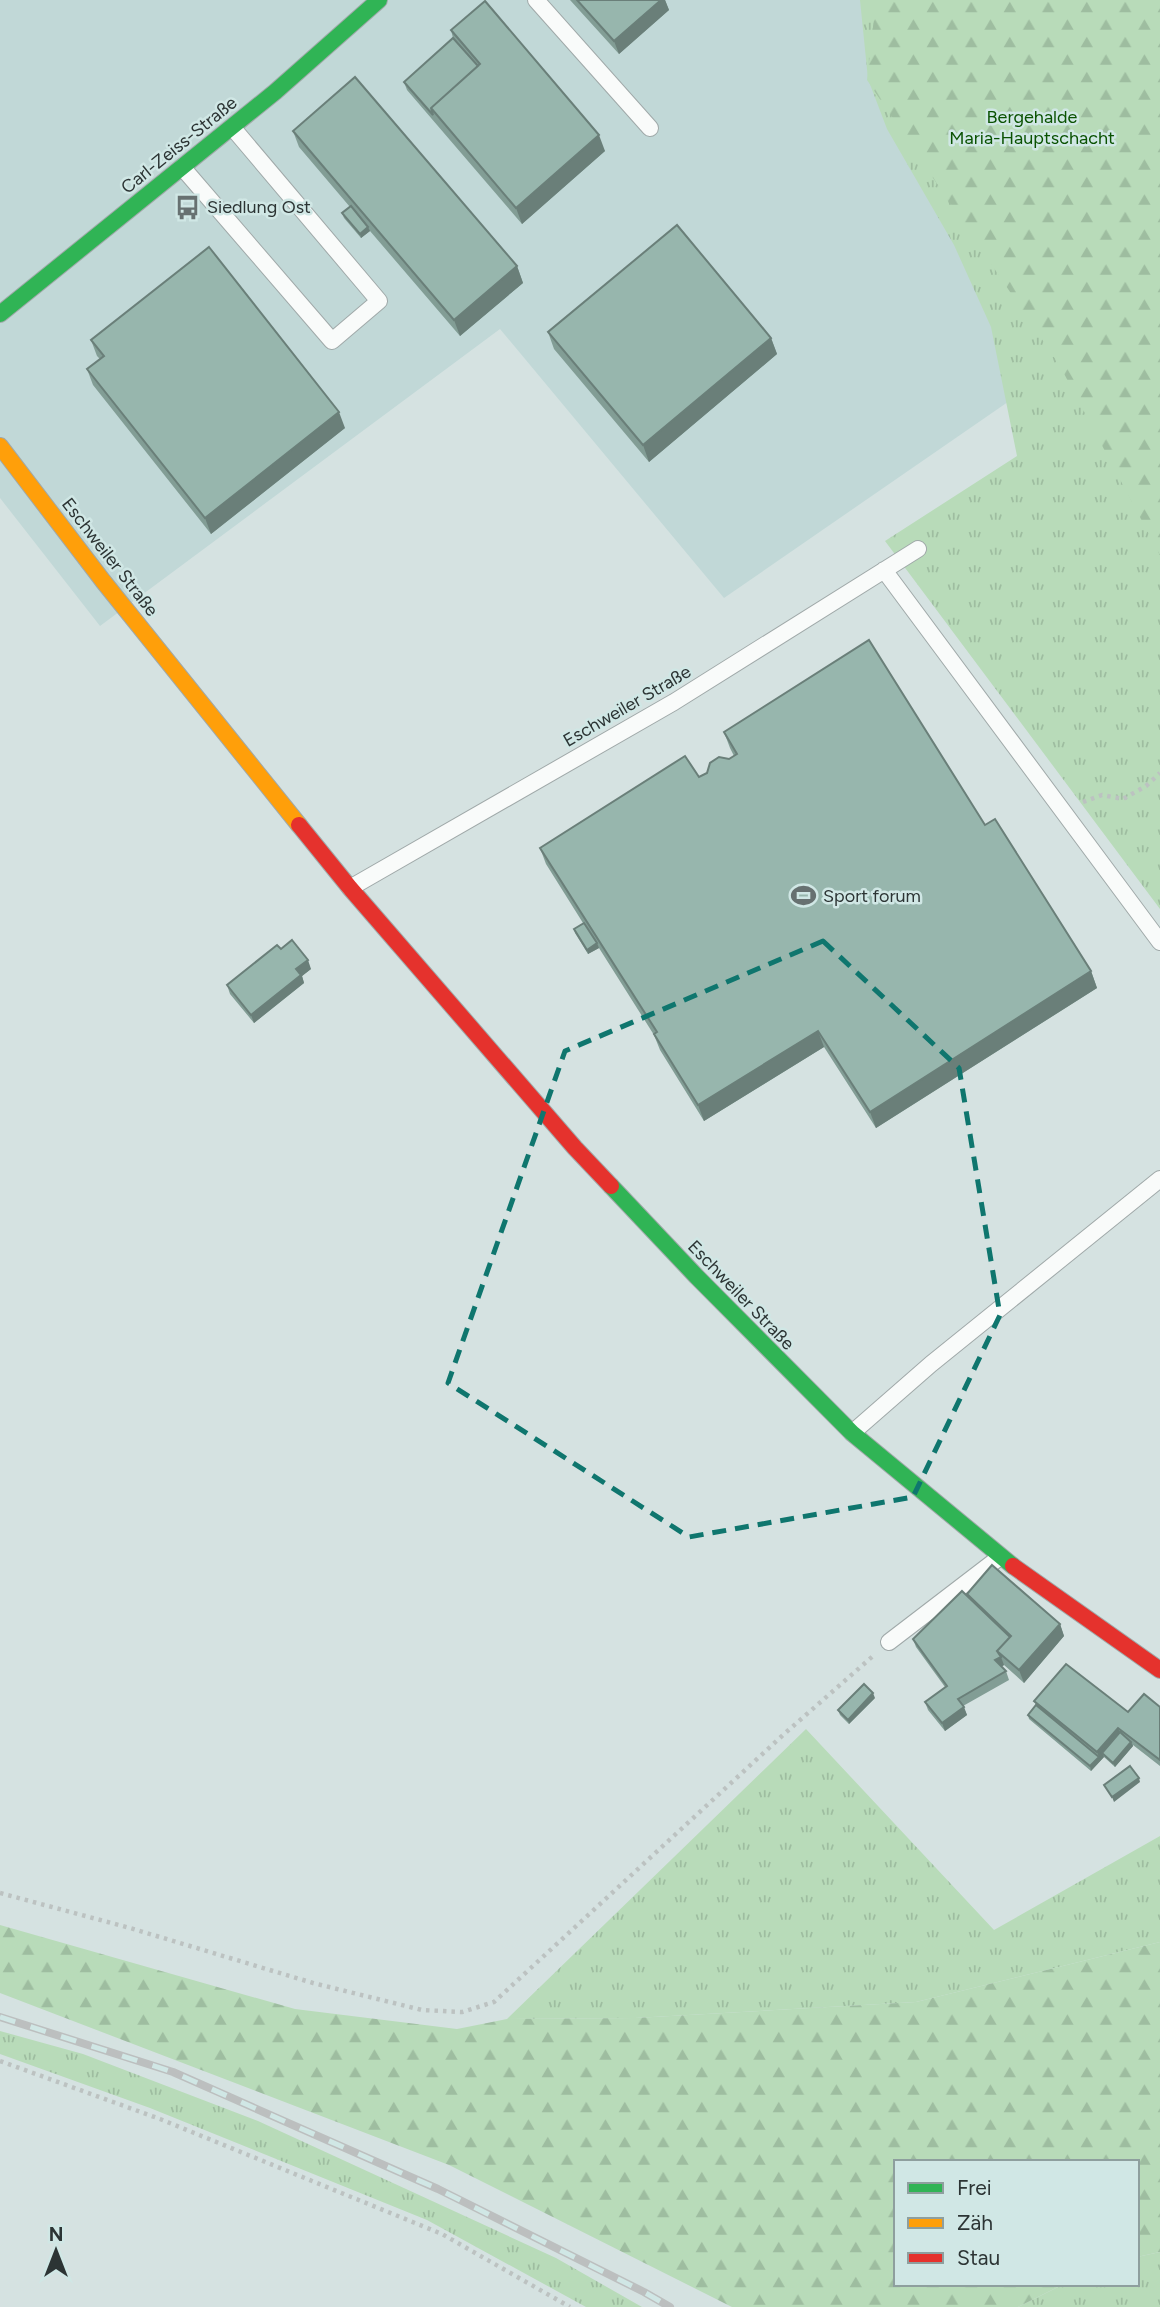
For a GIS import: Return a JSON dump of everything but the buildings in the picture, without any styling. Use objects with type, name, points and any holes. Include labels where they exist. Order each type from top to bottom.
[{"type":"street","name":"Carl-Zeiss-Straße","points":[[0,314],[233,127],[379,0]]},
{"type":"street","name":"Eschweiler Straße","points":[[0,446],[103,581],[350,888],[575,1148],[753,1335],[852,1433],[1000,1557],[1160,1670]]},
{"type":"lane","points":[[536,0],[650,128]]},
{"type":"lane","points":[[182,167],[332,341],[379,301],[233,127]]},
{"type":"lane","name":"Eschweiler Straße","points":[[350,888],[674,702],[918,549]]},
{"type":"lane","points":[[884,570],[1160,942]]},
{"type":"lane","points":[[852,1433],[931,1364],[1160,1179]]},
{"type":"lane","points":[[889,1642],[1000,1557]]},
{"type":"path","points":[[1062,810],[1102,795],[1123,799],[1146,786],[1160,773]]},
{"type":"path","points":[[0,1894],[131,1928],[313,1983],[422,2010],[462,2012],[494,2002],[783,1735],[889,1642]]},
{"type":"path","points":[[0,2061],[160,2119],[442,2234],[569,2307]]},
{"type":"highlighted area","points":[[823,941],[959,1068],[1000,1315],[913,1497],[689,1537],[448,1383],[565,1051]]},
{"type":"shaded area","points":[[0,0],[876,0],[1060,366],[724,598],[500,329],[100,626],[0,498]]},
{"type":"green space","name":"Bergehalde Maria-Hauptschacht","points":[[860,0],[1160,0],[1160,909],[885,541],[1017,456],[991,327],[954,245],[887,129],[868,79]]},
{"type":"green space","points":[[876,0],[1160,0],[1160,555],[1060,366],[867,80]]},
{"type":"green space","points":[[806,1729],[994,1930],[1160,1836],[1160,1942],[916,2002],[635,2018],[507,2019]]},
{"type":"green space","points":[[0,1925],[295,2009],[457,2029],[507,2019],[635,2018],[916,2002],[1160,1942],[1160,2252],[1139,2257],[1139,2160],[894,2160],[894,2286],[1060,2286],[1018,2307],[732,2307],[449,2165],[0,1993]]},
{"type":"green space","points":[[0,2031],[83,2054],[258,2121],[556,2258],[642,2307],[586,2307],[427,2220],[150,2108],[0,2054]]},
{"type":"green space","points":[[1160,2252],[1160,2307],[1018,2307],[1060,2286],[1139,2286],[1139,2257]]},
{"type":"railway","points":[[0,2017],[173,2072],[438,2189],[670,2307]]},
{"type":"traffic: fast","points":[[0,314],[275,92],[379,0]]},
{"type":"traffic: fast","points":[[611,1186],[852,1433],[1013,1566]]},
{"type":"traffic: slow","points":[[0,446],[103,581],[299,825]]},
{"type":"traffic: jam","points":[[299,825],[350,888],[611,1186]]},
{"type":"traffic: jam","points":[[1013,1566],[1160,1670]]},
{"type":"place","name":"Siedlung Ost","points":[[187,207]]},
{"type":"place","name":"Sport forum","points":[[803,896]]}]
